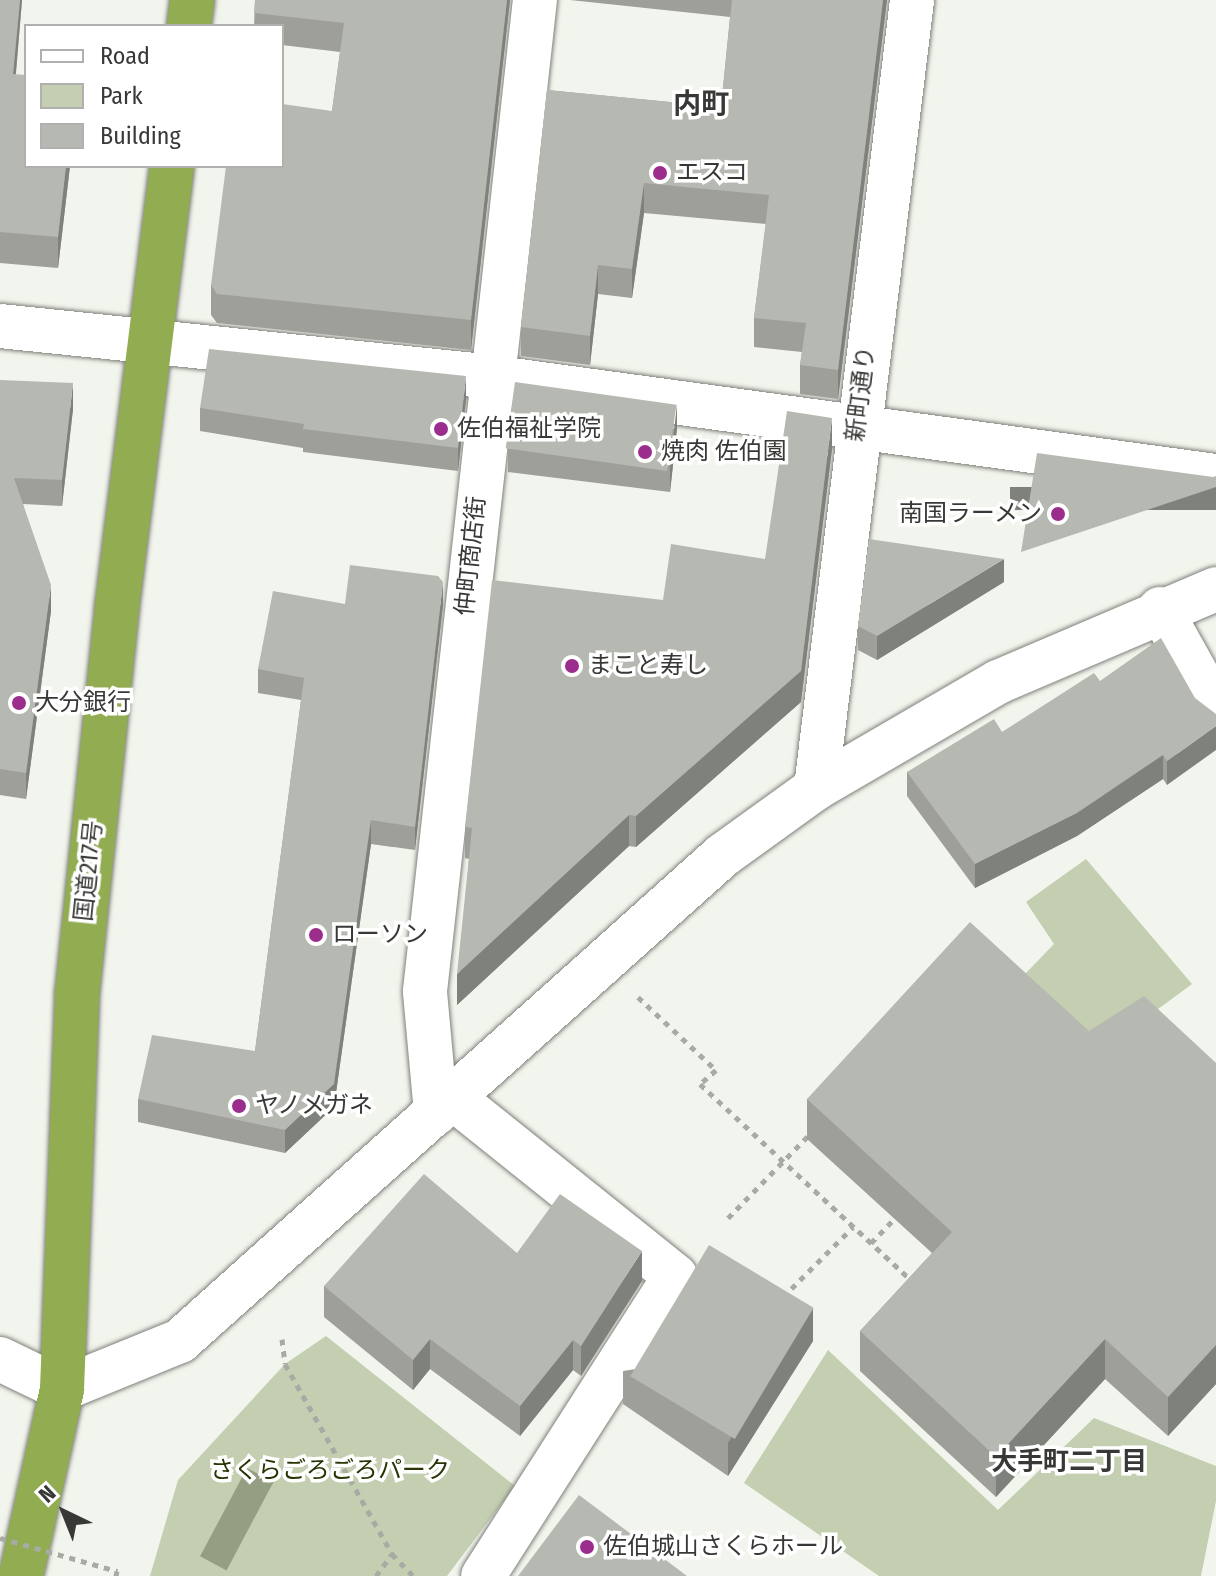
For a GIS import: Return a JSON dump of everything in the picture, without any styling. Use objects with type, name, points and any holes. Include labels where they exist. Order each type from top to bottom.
[{"type":"highway","points":[[189,24],[192,0]]},
{"type":"highway","name":"国道217号","points":[[21,1576],[62,1389],[77,995],[172,168]]},
{"type":"street","name":"仲町商店街","points":[[444,1106],[425,991],[490,377],[535,0]]},
{"type":"street","name":"新町通り","points":[[816,788],[856,430],[912,0]]},
{"type":"street","points":[[0,326],[490,377],[856,430],[1216,476]]},
{"type":"street","points":[[0,1359],[62,1389],[180,1341],[723,855],[816,788],[998,682],[1160,609],[1216,589]]},
{"type":"street","points":[[1160,609],[1216,709]]},
{"type":"street","points":[[444,1106],[675,1276],[483,1576]]},
{"type":"path","points":[[638,996],[716,1070],[700,1084],[917,1286]]},
{"type":"path","points":[[728,1218],[815,1129]]},
{"type":"path","points":[[871,1243],[894,1219]]},
{"type":"path","points":[[779,1302],[853,1227]]},
{"type":"path","points":[[282,1339],[285,1364],[392,1554],[413,1576]]},
{"type":"path","points":[[0,1538],[117,1573]]},
{"type":"path","points":[[376,1576],[392,1554]]},
{"type":"green space","points":[[1086,859],[1192,984],[1096,1055],[1025,974],[1054,944],[1026,902]]},
{"type":"green space","name":"さくらごろごろパーク","points":[[326,1336],[515,1486],[447,1576],[150,1576],[178,1480],[285,1364]]},
{"type":"green space","points":[[828,1350],[998,1510],[1094,1418],[1216,1466],[1216,1501],[1201,1576],[879,1576],[744,1483]]},
{"type":"shaded area","points":[[247,1468],[273,1482],[227,1570],[200,1556]]},
{"type":"building","points":[[0,0],[20,0],[13,74],[24,75],[24,168],[66,168],[58,237],[0,232]]},
{"type":"building","points":[[255,0],[507,0],[471,320],[217,294],[211,285],[226,168],[284,168],[284,104],[332,111],[344,23],[254,13]]},
{"type":"building","points":[[732,0],[883,0],[838,370],[800,365],[806,323],[754,318],[769,195],[644,183],[632,269],[598,265],[590,336],[521,327],[547,90],[721,107]]},
{"type":"building","points":[[209,349],[466,376],[458,448],[303,429],[304,424],[200,408]]},
{"type":"building","points":[[0,380],[73,383],[62,480],[14,478],[51,585],[26,773],[0,769]]},
{"type":"building","points":[[515,382],[676,405],[667,471],[506,448]]},
{"type":"building","points":[[787,411],[832,418],[801,671],[636,816],[629,815],[457,974],[472,828],[465,827],[492,580],[663,600],[671,544],[765,559]]},
{"type":"building","points":[[1037,453],[1216,476],[1216,487],[1021,552]]},
{"type":"building","points":[[869,539],[1004,559],[877,636],[858,626]]},
{"type":"building","points":[[350,565],[438,576],[443,582],[415,827],[371,820],[334,1084],[285,1130],[138,1099],[152,1035],[255,1051],[304,678],[258,669],[273,591],[345,604]]},
{"type":"building","points":[[1161,638],[1195,698],[1216,714],[1216,726],[1167,761],[1163,755],[1077,813],[975,864],[907,772],[994,719],[1002,732],[1094,673],[1100,681]]},
{"type":"building","points":[[970,922],[1089,1031],[1144,996],[1216,1063],[1216,1345],[1168,1397],[1105,1339],[996,1457],[860,1331],[952,1232],[807,1099]]},
{"type":"building","points":[[424,1174],[517,1253],[560,1194],[642,1251],[581,1346],[573,1340],[520,1406],[430,1339],[413,1360],[324,1286]]},
{"type":"building","points":[[709,1245],[814,1308],[735,1439],[630,1376]]},
{"type":"building","points":[[579,1495],[687,1576],[518,1576]]},
{"type":"place","name":"エスコ","points":[[660,173]]},
{"type":"place","name":"佐伯福祉学院","points":[[441,429]]},
{"type":"place","name":"焼肉 佐伯園","points":[[645,452]]},
{"type":"place","name":"南国ラーメン","points":[[1058,514]]},
{"type":"place","name":"まこと寿し","points":[[572,666]]},
{"type":"place","name":"大分銀行","points":[[19,703]]},
{"type":"place","name":"ローソン","points":[[316,935]]},
{"type":"place","name":"ヤノメガネ","points":[[239,1106]]},
{"type":"place","name":"佐伯城山さくらホール","points":[[587,1547]]},
{"type":"district","name":"内町","points":[[701,104]]},
{"type":"district","name":"大手町二丁目","points":[[1069,1462]]}]
